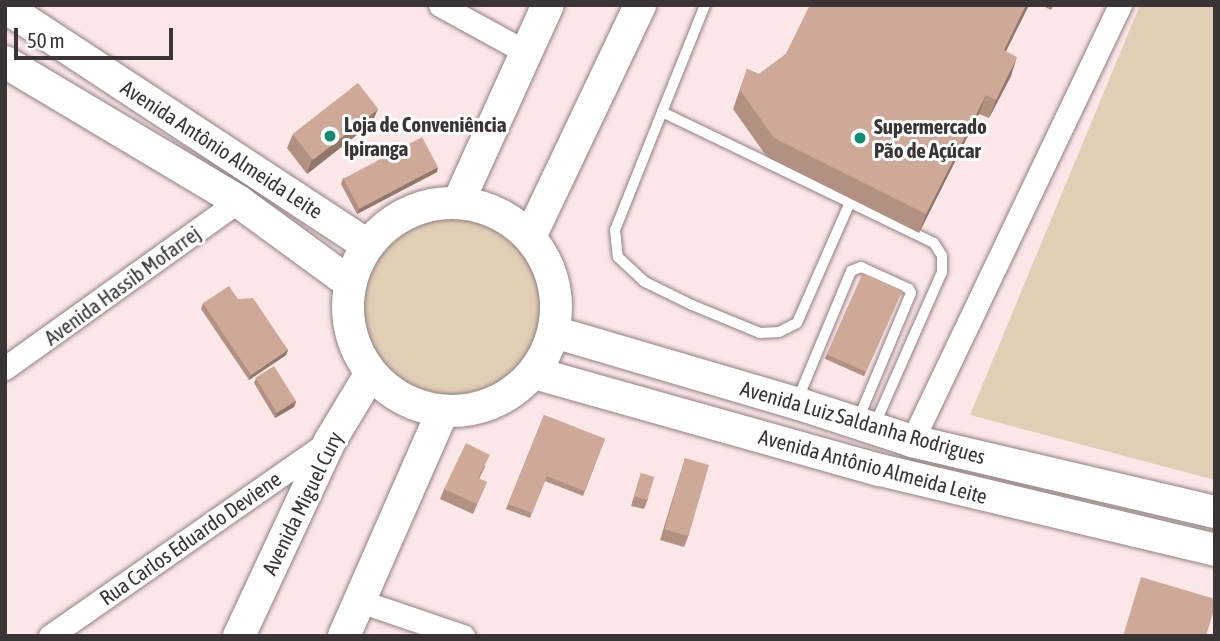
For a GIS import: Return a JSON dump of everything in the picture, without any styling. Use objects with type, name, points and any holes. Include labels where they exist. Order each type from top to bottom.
[{"type":"main road","points":[[458,203],[548,5]]},
{"type":"main road","points":[[530,237],[640,5]]},
{"type":"main road","name":"Avenida Antônio Almeida Leite","points":[[5,7],[368,245]]},
{"type":"main road","name":"Avenida Antônio Almeida Leite","points":[[5,62],[238,201],[350,283]]},
{"type":"main road","points":[[458,203],[485,208],[510,220],[530,237],[547,264],[556,294],[554,332],[534,373],[508,395],[487,404],[477,408],[443,411],[416,405],[391,392],[371,373],[355,345],[348,315],[350,283],[368,245],[393,221],[424,206],[458,203]]},
{"type":"main road","name":"Avenida Luiz Saldanha Rodrigues","points":[[554,332],[796,403],[912,441],[1215,512]]},
{"type":"main road","name":"Avenida Miguel Cury","points":[[239,636],[330,441],[371,373]]},
{"type":"main road","name":"Avenida Antônio Almeida Leite","points":[[534,373],[880,470],[1215,550]]},
{"type":"main road","points":[[344,636],[443,411]]},
{"type":"street","points":[[440,5],[526,52]]},
{"type":"street","points":[[912,441],[1120,5]]},
{"type":"street","name":"Avenida Hassib Mofarrej","points":[[6,367],[238,201]]},
{"type":"street","name":"Rua Carlos Eduardo Deviene","points":[[50,636],[330,441]]},
{"type":"street","points":[[360,601],[463,636]]},
{"type":"lane","points":[[705,5],[615,230],[618,257],[645,282],[692,305],[760,333],[779,332],[797,323],[850,202]]},
{"type":"lane","points":[[662,112],[934,243],[942,256],[942,272],[865,426]]},
{"type":"lane","points":[[796,403],[847,279],[851,271],[861,267],[909,289],[911,293],[865,426]]},
{"type":"shaded area","points":[[1140,5],[1215,5],[1215,480],[970,415]]},
{"type":"shaded area","points":[[451,219],[485,226],[514,245],[533,274],[540,308],[533,342],[514,371],[485,390],[451,397],[417,390],[388,371],[369,342],[362,308],[369,274],[388,245],[417,226]]},
{"type":"building","name":"Supermercado Pão de Açúcar","points":[[810,5],[1026,5],[1004,50],[1017,57],[996,100],[986,95],[926,214],[774,138],[740,90],[747,69],[759,74],[786,54]]},
{"type":"building","name":"Loja de Conveniência Ipiranga","points":[[358,83],[378,109],[313,160],[293,134]]},
{"type":"building","points":[[422,137],[438,167],[359,209],[343,179]]},
{"type":"building","points":[[863,273],[902,290],[866,372],[827,354]]},
{"type":"building","points":[[229,286],[238,299],[253,298],[288,350],[251,375],[203,303]]},
{"type":"building","points":[[274,366],[296,401],[277,412],[255,378]]},
{"type":"building","points":[[544,415],[605,439],[584,491],[547,476],[532,513],[508,504]]},
{"type":"building","points":[[466,443],[490,455],[478,478],[487,482],[477,504],[444,489]]},
{"type":"building","points":[[685,458],[709,465],[689,536],[665,529]]},
{"type":"building","points":[[641,473],[654,477],[647,500],[634,496]]},
{"type":"building","points":[[1141,577],[1215,599],[1206,636],[1123,636]]},
{"type":"place","name":"Loja de Conveniência Ipiranga","points":[[330,136]]},
{"type":"place","name":"Supermercado Pão de Açúcar","points":[[860,138]]}]
